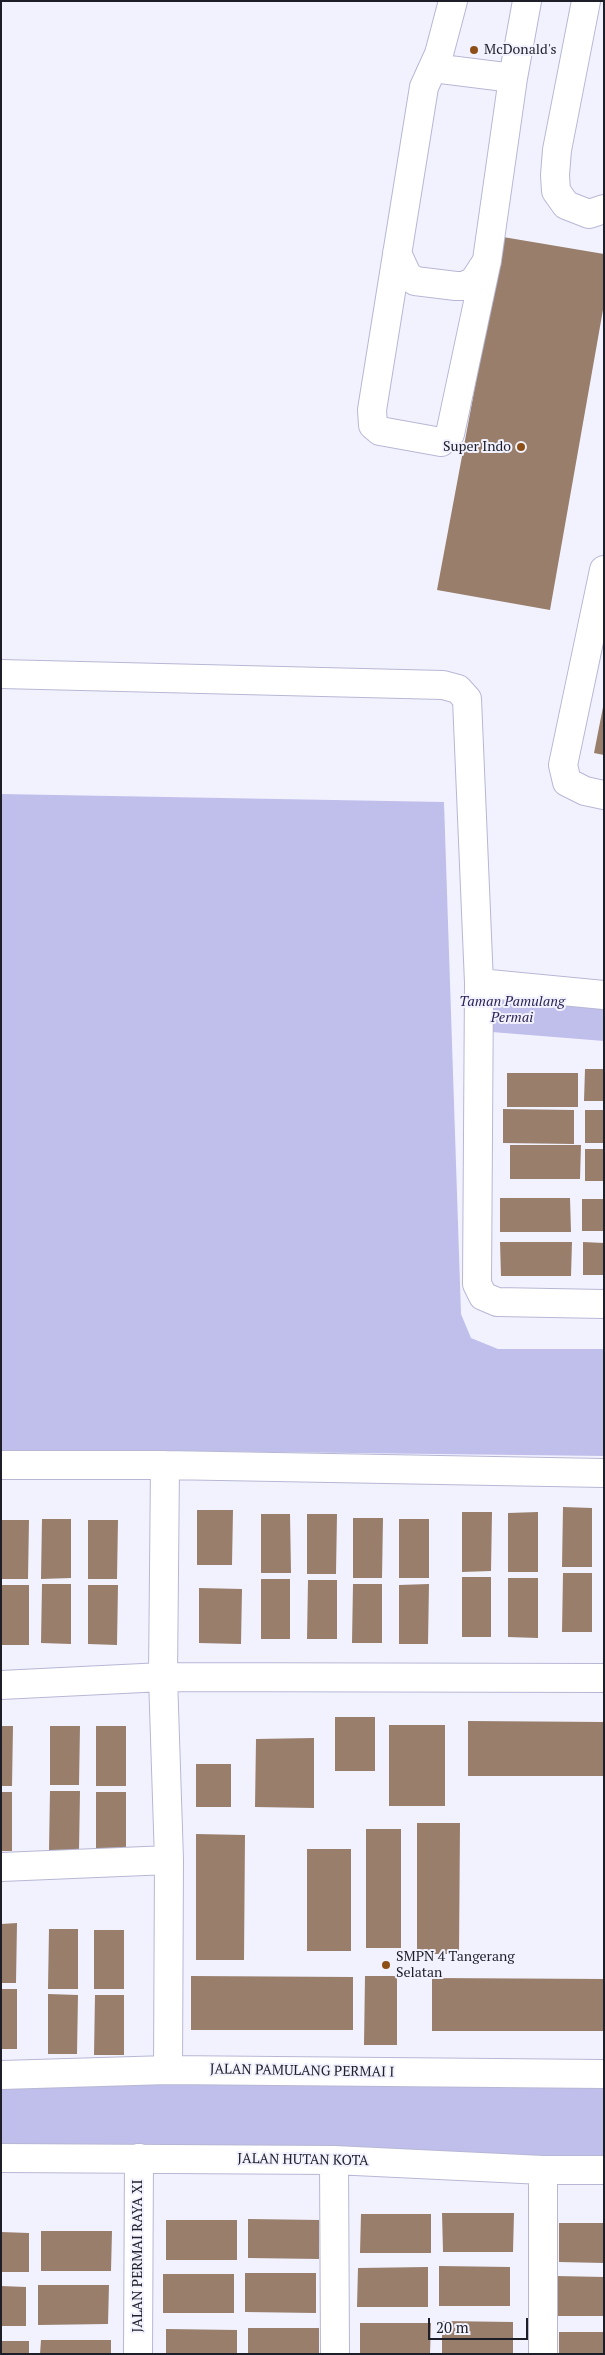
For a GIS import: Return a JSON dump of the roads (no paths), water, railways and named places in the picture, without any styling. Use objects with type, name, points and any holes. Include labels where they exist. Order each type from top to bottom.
[{"type":"street","points":[[453,1],[446,32],[424,87],[372,410],[373,424],[380,431],[441,442],[450,434],[487,260],[513,78],[527,1]]},
{"type":"street","points":[[586,1],[557,150],[556,191],[566,205],[589,214],[604,209]]},
{"type":"street","points":[[433,68],[513,78]]},
{"type":"street","points":[[397,253],[407,275],[415,281],[456,286],[464,286],[474,281],[487,260]]},
{"type":"street","points":[[604,570],[563,765],[567,782],[584,791],[604,795]]},
{"type":"street","points":[[1,674],[443,685],[458,689],[467,699],[479,983],[477,1284],[483,1296],[497,1302],[604,1304]]},
{"type":"street","points":[[479,983],[604,995]]},
{"type":"street","points":[[1,1465],[165,1465],[604,1473]]},
{"type":"street","points":[[165,1465],[163,1678],[169,1860],[168,2070]]},
{"type":"street","points":[[1,1685],[163,1678],[604,1678]]},
{"type":"street","points":[[1,1867],[169,1860]]},
{"type":"street","name":"JALAN PAMULANG PERMAI I","points":[[1,2075],[168,2070],[604,2074]]},
{"type":"street","name":"JALAN HUTAN KOTA","points":[[1,2158],[334,2160],[542,2170],[604,2170]]},
{"type":"street","name":"JALAN PERMAI RAYA XI","points":[[138,2354],[139,2158]]},
{"type":"street","points":[[334,2160],[335,2354]]},
{"type":"street","points":[[542,2170],[543,2354]]},
{"type":"place","name":"McDonald's","points":[[474,50]]},
{"type":"place","name":"Super Indo","points":[[521,447]]},
{"type":"place","name":"SMPN 4 Tangerang Selatan","points":[[386,1965]]},
{"type":"park label","name":"Taman Pamulang Permai","points":[[512,1010]]}]
